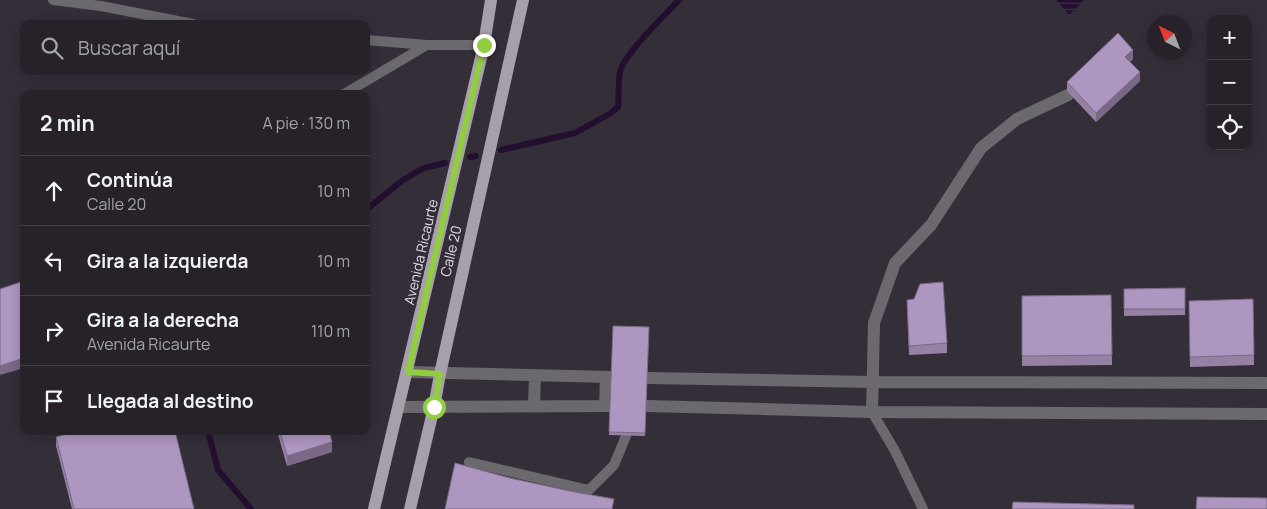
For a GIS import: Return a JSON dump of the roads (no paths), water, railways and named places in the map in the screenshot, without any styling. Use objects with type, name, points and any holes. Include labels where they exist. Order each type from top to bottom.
[{"type":"main road","name":"Avenida Ricaurte","points":[[374,509],[484,45],[491,0]]},
{"type":"main road","name":"Calle 20","points":[[410,509],[434,407],[522,0]]},
{"type":"street","points":[[872,412],[874,323],[895,263],[931,225],[981,148],[1017,118],[1068,95]]},
{"type":"street","points":[[399,407],[608,406],[609,377],[408,372]]},
{"type":"street","points":[[534,406],[536,376]]},
{"type":"street","points":[[647,378],[872,382],[1267,382]]},
{"type":"street","points":[[646,406],[872,412],[1267,414]]},
{"type":"lane","points":[[53,0],[101,6],[173,20]]},
{"type":"lane","points":[[370,40],[427,45],[484,45]]},
{"type":"lane","points":[[351,90],[427,45]]},
{"type":"lane","points":[[872,412],[895,452],[923,509]]},
{"type":"lane","points":[[469,462],[589,490],[614,465],[626,436]]},
{"type":"waterway","points":[[501,150],[575,133],[611,113],[618,107],[619,76],[623,64],[646,35],[679,0]]},
{"type":"waterway","points":[[470,157],[476,156]]},
{"type":"waterway","points":[[370,207],[403,180],[424,168],[445,163]]},
{"type":"waterway","points":[[209,435],[218,470],[251,509]]}]
